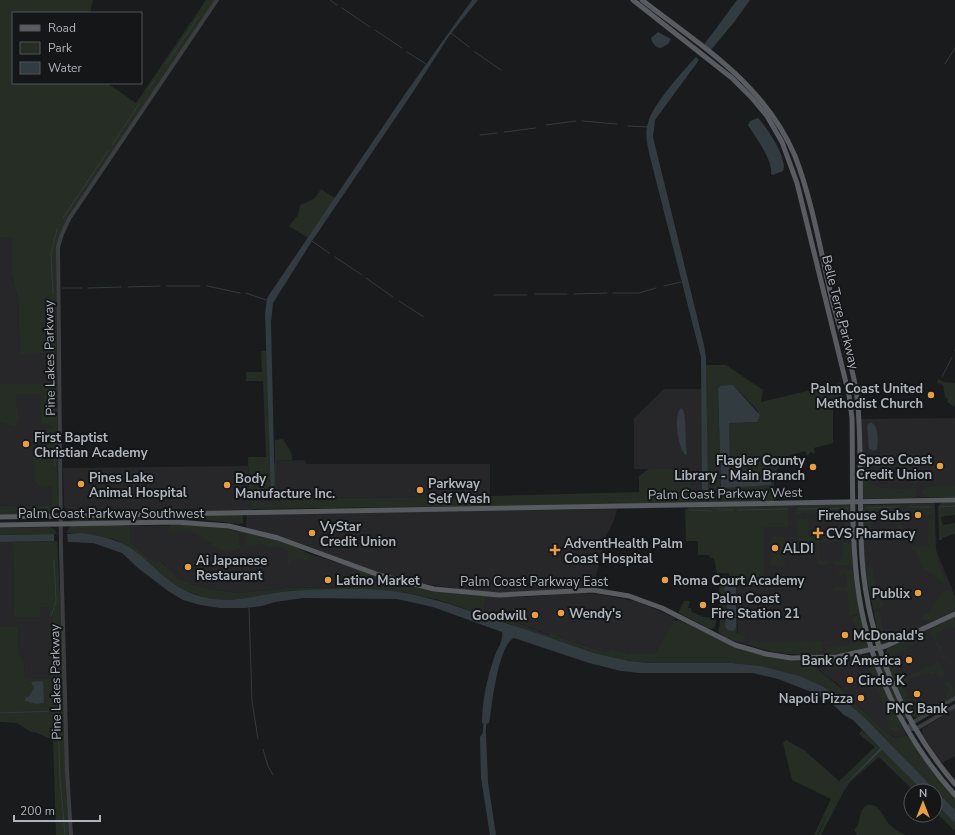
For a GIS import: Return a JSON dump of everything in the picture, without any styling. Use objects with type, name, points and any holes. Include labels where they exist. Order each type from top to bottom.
[{"type":"main road","name":"Belle Terre Parkway","points":[[633,0],[742,88],[767,116],[785,147],[797,183],[848,389],[852,418],[853,502],[857,582],[872,650],[887,689],[906,729],[929,763],[955,795]]},
{"type":"main road","name":"Belle Terre Parkway","points":[[642,0],[747,83],[771,112],[790,144],[802,177],[855,388],[858,420],[860,502],[865,583],[879,648],[893,685],[912,723],[955,784]]},
{"type":"main road","name":"Palm Coast Parkway West","points":[[0,517],[955,500]]},
{"type":"main road","name":"Palm Coast Parkway Southwest","points":[[0,525],[176,522],[210,524],[259,533],[314,552]]},
{"type":"main road","name":"Palm Coast Parkway East","points":[[314,552],[386,577],[442,590],[499,595],[588,590],[629,596],[662,608],[729,642],[770,655],[796,658],[824,659],[872,650],[955,614]]},
{"type":"street","name":"Pine Lakes Parkway","points":[[71,835],[67,770],[61,524],[58,257],[61,236],[74,213],[217,0]]},
{"type":"street","points":[[906,729],[912,723],[955,698]]},
{"type":"street","points":[[906,729],[916,729],[955,706]]},
{"type":"shaded area","name":"First Baptist Christian Academy","points":[[0,237],[12,237],[12,274],[18,300],[20,353],[49,353],[53,429],[52,505],[0,506]]},
{"type":"shaded area","points":[[664,389],[702,389],[702,490],[685,490],[684,469],[634,469],[634,418]]},
{"type":"shaded area","points":[[955,418],[955,497],[862,499],[861,419]]},
{"type":"shaded area","points":[[305,460],[306,464],[490,464],[490,495],[455,497],[281,498],[281,502],[252,502],[253,511],[71,512],[67,511],[64,506],[63,468],[248,466],[249,497],[276,461]]},
{"type":"shaded area","points":[[935,503],[936,550],[955,596],[955,613],[881,647],[867,580],[863,550],[862,505]]},
{"type":"shaded area","points":[[830,504],[849,505],[856,594],[869,647],[835,655],[801,655],[772,652],[738,642],[736,580],[764,579],[764,527],[788,505],[822,506]]},
{"type":"shaded area","points":[[617,509],[614,520],[607,534],[593,587],[521,592],[482,592],[412,582],[374,571],[283,537],[246,528],[247,514]]},
{"type":"shaded area","points":[[184,525],[223,528],[265,536],[290,544],[307,553],[358,569],[354,587],[286,588],[239,593],[214,590],[194,585],[178,578],[169,571],[163,563],[151,560],[130,542],[130,526]]},
{"type":"shaded area","points":[[0,542],[13,542],[14,617],[40,617],[40,607],[49,607],[53,616],[53,627],[49,627],[50,679],[25,679],[24,661],[19,654],[18,627],[0,627]]},
{"type":"shaded area","points":[[577,593],[599,594],[639,602],[675,618],[656,654],[636,655],[615,650],[605,652],[565,639],[557,634],[549,635],[484,610],[486,596],[526,597]]},
{"type":"shaded area","points":[[955,617],[955,696],[917,717],[914,717],[903,698],[885,654],[888,648]]},
{"type":"shaded area","points":[[866,655],[871,656],[906,735],[897,738],[887,733],[850,699],[838,684],[821,672],[817,664],[817,661],[847,659]]},
{"type":"shaded area","points":[[955,708],[955,756],[942,763],[923,736],[922,729]]},
{"type":"green space","points":[[0,0],[93,0],[90,12],[12,12],[12,84],[108,84],[136,103],[206,0],[215,0],[66,222],[56,250],[58,505],[56,510],[50,514],[0,515],[0,506],[52,505],[52,486],[41,487],[35,482],[33,459],[35,456],[45,453],[46,429],[53,429],[51,425],[41,423],[41,394],[17,394],[16,402],[20,421],[17,421],[17,426],[0,423],[0,384],[50,383],[49,353],[20,354],[18,300],[12,274],[12,237],[0,237]]},
{"type":"green space","points":[[321,189],[336,199],[308,238],[289,226],[298,215],[300,205],[314,199]]},
{"type":"green space","points":[[261,351],[267,351],[271,496],[275,496],[275,440],[283,439],[292,454],[292,460],[276,461],[277,497],[249,497],[248,457],[266,457],[263,381],[246,381],[246,372],[262,372]]},
{"type":"green space","points":[[706,365],[726,365],[763,390],[761,402],[841,383],[843,403],[836,406],[833,410],[833,443],[814,448],[815,454],[811,452],[807,456],[805,451],[788,456],[774,474],[774,502],[252,509],[252,502],[280,502],[280,498],[455,497],[639,492],[639,476],[649,469],[684,469],[685,475],[692,471],[690,490],[707,491]],"holes":[[[735,387],[758,411],[757,422],[729,423],[729,476],[732,479],[769,478],[771,485],[721,487],[718,389]]]},
{"type":"green space","points":[[938,379],[944,382],[955,383],[955,407],[947,402],[948,399],[945,397],[943,385],[937,383]]},
{"type":"green space","points":[[913,461],[918,466],[918,481],[915,485],[913,484],[913,471],[899,471],[898,467],[890,467],[890,483],[889,474],[885,473],[885,468],[877,468],[877,475],[874,475],[875,465],[877,462]]},
{"type":"green space","points":[[865,463],[871,466],[871,469],[869,469],[869,482],[873,485],[891,489],[916,488],[917,491],[915,497],[865,498],[862,492],[862,466]]},
{"type":"green space","points":[[955,486],[955,497],[927,497],[922,493],[923,489],[927,487]]},
{"type":"green space","points":[[955,502],[955,515],[944,516],[941,518],[943,525],[955,523],[955,534],[939,540],[938,506],[941,503]]},
{"type":"green space","points":[[847,504],[851,506],[850,538],[842,538],[845,535],[845,516],[841,516],[841,512],[829,512],[827,515],[826,512],[815,513],[813,515],[813,513],[809,513],[807,515],[806,513],[801,513],[801,515],[798,515],[795,512],[796,508],[800,506]]},
{"type":"green space","points":[[910,504],[932,504],[934,506],[934,511],[930,515],[925,516],[925,513],[913,512],[913,510],[906,510],[904,512],[905,507]]},
{"type":"green space","points":[[788,505],[788,527],[764,527],[764,580],[736,580],[737,634],[745,637],[745,641],[739,642],[730,640],[718,631],[720,624],[719,580],[729,580],[729,573],[717,573],[714,559],[709,557],[709,555],[698,555],[698,541],[686,541],[685,510],[691,506]]},
{"type":"green space","points":[[869,505],[903,505],[901,511],[890,514],[889,511],[881,511],[881,514],[879,512],[870,514],[871,522],[873,523],[871,524],[871,531],[873,532],[873,537],[863,542],[863,512],[864,507]]},
{"type":"green space","points":[[229,514],[242,515],[243,523],[239,524],[197,519],[171,520],[172,517]]},
{"type":"green space","points":[[167,516],[164,520],[75,522],[70,520],[108,517]]},
{"type":"green space","points":[[899,516],[902,517],[901,543],[901,541],[890,536],[878,535],[877,537],[877,531],[897,530],[896,520]]},
{"type":"green space","points":[[808,518],[808,532],[811,538],[838,539],[838,542],[819,543],[819,559],[822,560],[822,562],[826,562],[826,559],[829,562],[826,565],[816,564],[818,563],[818,555],[816,554],[818,553],[818,545],[815,542],[804,542],[801,545],[799,543],[796,520]]},
{"type":"green space","points":[[931,519],[935,521],[936,552],[946,581],[945,584],[922,567],[916,551],[911,549],[912,546],[930,546],[928,543],[929,522]]},
{"type":"green space","points":[[109,524],[130,526],[130,542],[151,560],[160,561],[178,578],[194,585],[214,590],[239,593],[286,588],[353,587],[358,569],[454,593],[486,596],[484,610],[548,635],[554,633],[565,639],[605,652],[612,649],[628,654],[655,654],[674,620],[678,620],[734,646],[795,660],[814,662],[821,672],[843,690],[850,699],[887,733],[896,738],[906,735],[909,737],[955,798],[955,810],[943,798],[943,783],[929,783],[864,717],[843,699],[822,686],[800,676],[761,666],[732,663],[650,663],[629,661],[594,653],[439,600],[407,593],[367,589],[290,591],[243,599],[220,600],[207,598],[184,590],[167,580],[127,546],[114,539],[81,533],[66,533],[70,526]]},
{"type":"green space","points":[[171,525],[218,527],[235,531],[239,534],[240,548],[228,552],[222,550],[195,533],[170,532],[167,529]]},
{"type":"green space","points":[[50,527],[55,530],[57,534],[0,535],[0,528]]},
{"type":"green space","points":[[248,534],[283,542],[308,554],[310,558],[307,561],[304,561],[303,559],[290,560],[290,562],[287,563],[288,551],[277,546],[273,548],[261,544],[246,546],[244,538]]},
{"type":"green space","name":"ALDI","points":[[771,537],[784,537],[785,566],[771,565]]},
{"type":"green space","points":[[57,541],[63,653],[66,787],[69,835],[56,835],[53,740],[35,732],[31,732],[17,723],[0,722],[0,627],[18,627],[19,654],[24,661],[25,679],[50,679],[49,627],[53,627],[53,616],[49,616],[49,607],[40,607],[40,617],[14,617],[13,542]]},
{"type":"green space","points":[[842,542],[847,542],[851,545],[852,562],[848,565],[834,565],[833,560],[840,562],[840,559],[843,558],[843,550],[840,549],[843,547]]},
{"type":"green space","points":[[873,567],[875,570],[873,570],[874,580],[876,580],[877,595],[882,603],[885,603],[881,608],[875,609],[873,609],[867,572],[869,568]]},
{"type":"green space","points":[[851,570],[854,573],[859,610],[857,614],[846,616],[849,614],[847,590],[841,590],[839,593],[839,591],[836,591],[834,593],[834,599],[836,601],[834,602],[833,589],[836,589],[836,586],[840,589],[847,588],[847,574],[844,572],[839,578],[838,572],[833,572]]},
{"type":"green space","points":[[947,590],[953,595],[955,609],[932,622],[920,618],[929,612],[944,591]]},
{"type":"green space","points":[[684,601],[690,601],[688,608],[691,608],[692,612],[703,617],[715,618],[715,627],[712,629],[708,628],[679,613]]},
{"type":"green space","points":[[876,611],[880,613],[883,632],[887,635],[898,632],[909,625],[910,628],[908,631],[882,643],[880,641],[874,614]]},
{"type":"green space","points":[[861,614],[869,647],[868,649],[853,653],[827,654],[825,651],[828,647],[847,646],[860,641],[858,635],[855,634],[857,632],[854,621],[851,619]]},
{"type":"green space","points":[[955,617],[955,628],[952,627],[948,630],[947,628],[936,633],[937,635],[935,637],[940,647],[943,647],[940,649],[944,657],[947,656],[947,658],[943,659],[930,631],[934,627]]},
{"type":"green space","points":[[921,633],[927,635],[926,639],[895,655],[894,659],[901,676],[907,678],[908,676],[937,662],[942,665],[945,675],[942,677],[938,676],[934,670],[934,675],[927,673],[923,674],[906,682],[904,688],[914,707],[922,710],[944,699],[949,691],[946,685],[944,685],[946,681],[950,682],[954,692],[952,698],[917,717],[912,715],[907,709],[892,676],[885,654],[888,648]]},
{"type":"green space","points":[[751,640],[759,642],[822,641],[822,651],[817,655],[787,654],[752,646],[750,642]]},
{"type":"green space","points":[[878,654],[880,654],[907,717],[905,720],[884,678]]},
{"type":"green space","points":[[866,655],[873,658],[901,725],[898,731],[894,732],[889,728],[886,710],[866,662],[839,669],[825,668],[823,664],[825,661]]},
{"type":"green space","points":[[862,730],[880,748],[843,786],[831,809],[843,787],[882,750],[915,783],[906,783],[879,757],[851,781],[844,791],[821,835],[818,835],[830,810],[817,835],[814,835],[831,799],[792,780],[783,743],[786,740],[804,750],[839,781],[875,747],[859,734]]},
{"type":"green space","points":[[867,805],[878,808],[889,824],[905,835],[857,835],[854,830],[858,824],[862,811]]},
{"type":"green space","points":[[943,811],[955,823],[955,831],[943,820]]},
{"type":"water","points":[[472,0],[478,0],[449,36],[312,241],[273,303],[271,322],[275,496],[271,496],[265,314],[267,298],[405,94]]},
{"type":"water","points":[[737,0],[750,0],[710,51],[703,46]]},
{"type":"water","points":[[658,32],[671,39],[668,44],[661,48],[654,45],[651,38]]},
{"type":"water","points":[[696,57],[699,60],[655,120],[653,137],[706,357],[708,491],[702,490],[701,357],[646,136],[648,123],[655,107],[669,88]]},
{"type":"water","points":[[758,118],[776,143],[783,159],[783,171],[773,175],[771,174],[771,168],[766,155],[748,125],[750,121]]},
{"type":"water","points":[[733,385],[760,415],[757,422],[729,423],[730,478],[769,478],[771,480],[771,485],[721,488],[718,389],[720,386]]},
{"type":"water","points":[[681,408],[685,421],[686,455],[683,452],[679,440],[677,424],[677,417]]},
{"type":"water","points":[[871,422],[874,424],[878,442],[877,449],[874,451],[869,449],[867,425]]},
{"type":"water","points":[[81,533],[105,537],[122,543],[138,553],[172,583],[194,594],[208,598],[229,600],[281,592],[310,590],[385,590],[434,600],[594,653],[629,661],[650,663],[732,663],[761,666],[800,676],[822,686],[843,699],[864,717],[929,783],[915,783],[882,750],[843,787],[817,835],[843,786],[880,748],[853,720],[844,715],[830,702],[814,693],[778,679],[753,673],[640,673],[621,671],[589,663],[514,638],[504,651],[500,662],[489,723],[486,724],[482,723],[485,690],[491,666],[502,639],[502,632],[433,607],[397,599],[303,598],[245,608],[220,608],[200,605],[183,600],[168,591],[138,568],[122,553],[93,543],[68,542],[67,534]]},
{"type":"water","points":[[54,534],[54,541],[0,542],[0,535]]},
{"type":"water","points":[[726,584],[736,586],[736,628],[733,631],[728,630],[725,627],[727,606],[724,586]]},
{"type":"water","points":[[31,682],[43,682],[44,703],[37,704],[25,701],[25,698],[29,696],[34,688]]},
{"type":"water","points":[[483,733],[486,734],[488,782],[496,835],[490,835],[481,778],[480,737]]},
{"type":"water","points":[[943,798],[955,810],[955,823],[943,811]]},
{"type":"waterway","points":[[330,0],[337,5]]},
{"type":"waterway","points":[[342,8],[370,27]]},
{"type":"waterway","points":[[166,64],[199,16]]},
{"type":"waterway","points":[[375,30],[402,48]]},
{"type":"waterway","points":[[451,33],[469,47]]},
{"type":"waterway","points":[[945,64],[955,48]]},
{"type":"waterway","points":[[407,52],[426,64]]},
{"type":"waterway","points":[[475,52],[501,70]]},
{"type":"waterway","points":[[149,89],[155,80]]},
{"type":"waterway","points":[[112,145],[139,104]]},
{"type":"waterway","points":[[546,125],[576,121]]},
{"type":"waterway","points":[[582,121],[617,124]]},
{"type":"waterway","points":[[628,126],[648,127]]},
{"type":"waterway","points":[[504,132],[536,128]]},
{"type":"waterway","points":[[480,135],[497,133]]},
{"type":"waterway","points":[[63,218],[108,151]]},
{"type":"waterway","points":[[53,294],[51,254],[57,229]]},
{"type":"waterway","points":[[312,241],[329,253]]},
{"type":"waterway","points":[[335,257],[362,275]]},
{"type":"waterway","points":[[366,278],[393,297]]},
{"type":"waterway","points":[[664,286],[681,282]]},
{"type":"waterway","points":[[128,287],[160,286]]},
{"type":"waterway","points":[[167,286],[200,286]]},
{"type":"waterway","points":[[207,286],[240,293]]},
{"type":"waterway","points":[[88,288],[121,287]]},
{"type":"waterway","points":[[63,288],[82,288]]},
{"type":"waterway","points":[[613,293],[639,293],[656,288]]},
{"type":"waterway","points":[[246,293],[266,300]]},
{"type":"waterway","points":[[574,294],[607,293]]},
{"type":"waterway","points":[[535,294],[567,294]]},
{"type":"waterway","points":[[494,295],[527,295]]},
{"type":"waterway","points":[[53,301],[53,358]]},
{"type":"waterway","points":[[399,301],[424,317]]},
{"type":"waterway","points":[[942,377],[952,357]]},
{"type":"waterway","points":[[54,389],[54,410]]},
{"type":"waterway","points":[[55,441],[55,465]]},
{"type":"waterway","points":[[940,507],[955,506]]},
{"type":"waterway","points":[[866,508],[899,507]]},
{"type":"waterway","points":[[909,507],[932,507]]},
{"type":"waterway","points":[[799,509],[848,508]]},
{"type":"waterway","points":[[738,510],[788,509]]},
{"type":"waterway","points":[[689,510],[712,511]]},
{"type":"waterway","points":[[717,510],[733,510]]},
{"type":"waterway","points":[[51,616],[56,601],[54,560]]},
{"type":"waterway","points":[[249,608],[252,701],[258,739]]},
{"type":"waterway","points":[[55,635],[60,779],[65,835]]},
{"type":"waterway","points":[[0,713],[57,711]]},
{"type":"waterway","points":[[484,736],[485,722]]},
{"type":"waterway","points":[[263,749],[268,766],[273,775]]},
{"type":"place","name":"Palm Coast United Methodist Church","points":[[931,395]]},
{"type":"place","name":"First Baptist Christian Academy","points":[[26,444]]},
{"type":"place","name":"Space Coast Credit Union","points":[[940,466]]},
{"type":"place","name":"Flagler County Library - Main Branch","points":[[813,467]]},
{"type":"place","name":"Pines Lake Animal Hospital","points":[[81,484]]},
{"type":"place","name":"Body Manufacture Inc.","points":[[227,485]]},
{"type":"place","name":"Parkway Self Wash","points":[[420,490]]},
{"type":"place","name":"Firehouse Subs","points":[[918,515]]},
{"type":"place","name":"VyStar Credit Union","points":[[312,533]]},
{"type":"place","name":"CVS Pharmacy","points":[[818,533]]},
{"type":"place","name":"ALDI","points":[[775,548]]},
{"type":"place","name":"AdventHealth Palm Coast Hospital","points":[[555,550]]},
{"type":"place","name":"Ai Japanese Restaurant","points":[[188,567]]},
{"type":"place","name":"Latino Market","points":[[328,580]]},
{"type":"place","name":"Roma Court Academy","points":[[665,580]]},
{"type":"place","name":"Publix","points":[[918,593]]},
{"type":"place","name":"Palm Coast Fire Station 21","points":[[703,605]]},
{"type":"place","name":"Wendy's","points":[[561,613]]},
{"type":"place","name":"Goodwill","points":[[535,615]]},
{"type":"place","name":"McDonald's","points":[[845,635]]},
{"type":"place","name":"Bank of America","points":[[909,660]]},
{"type":"place","name":"Circle K","points":[[850,680]]},
{"type":"place","name":"PNC Bank","points":[[917,694]]},
{"type":"place","name":"Napoli Pizza","points":[[861,698]]}]
